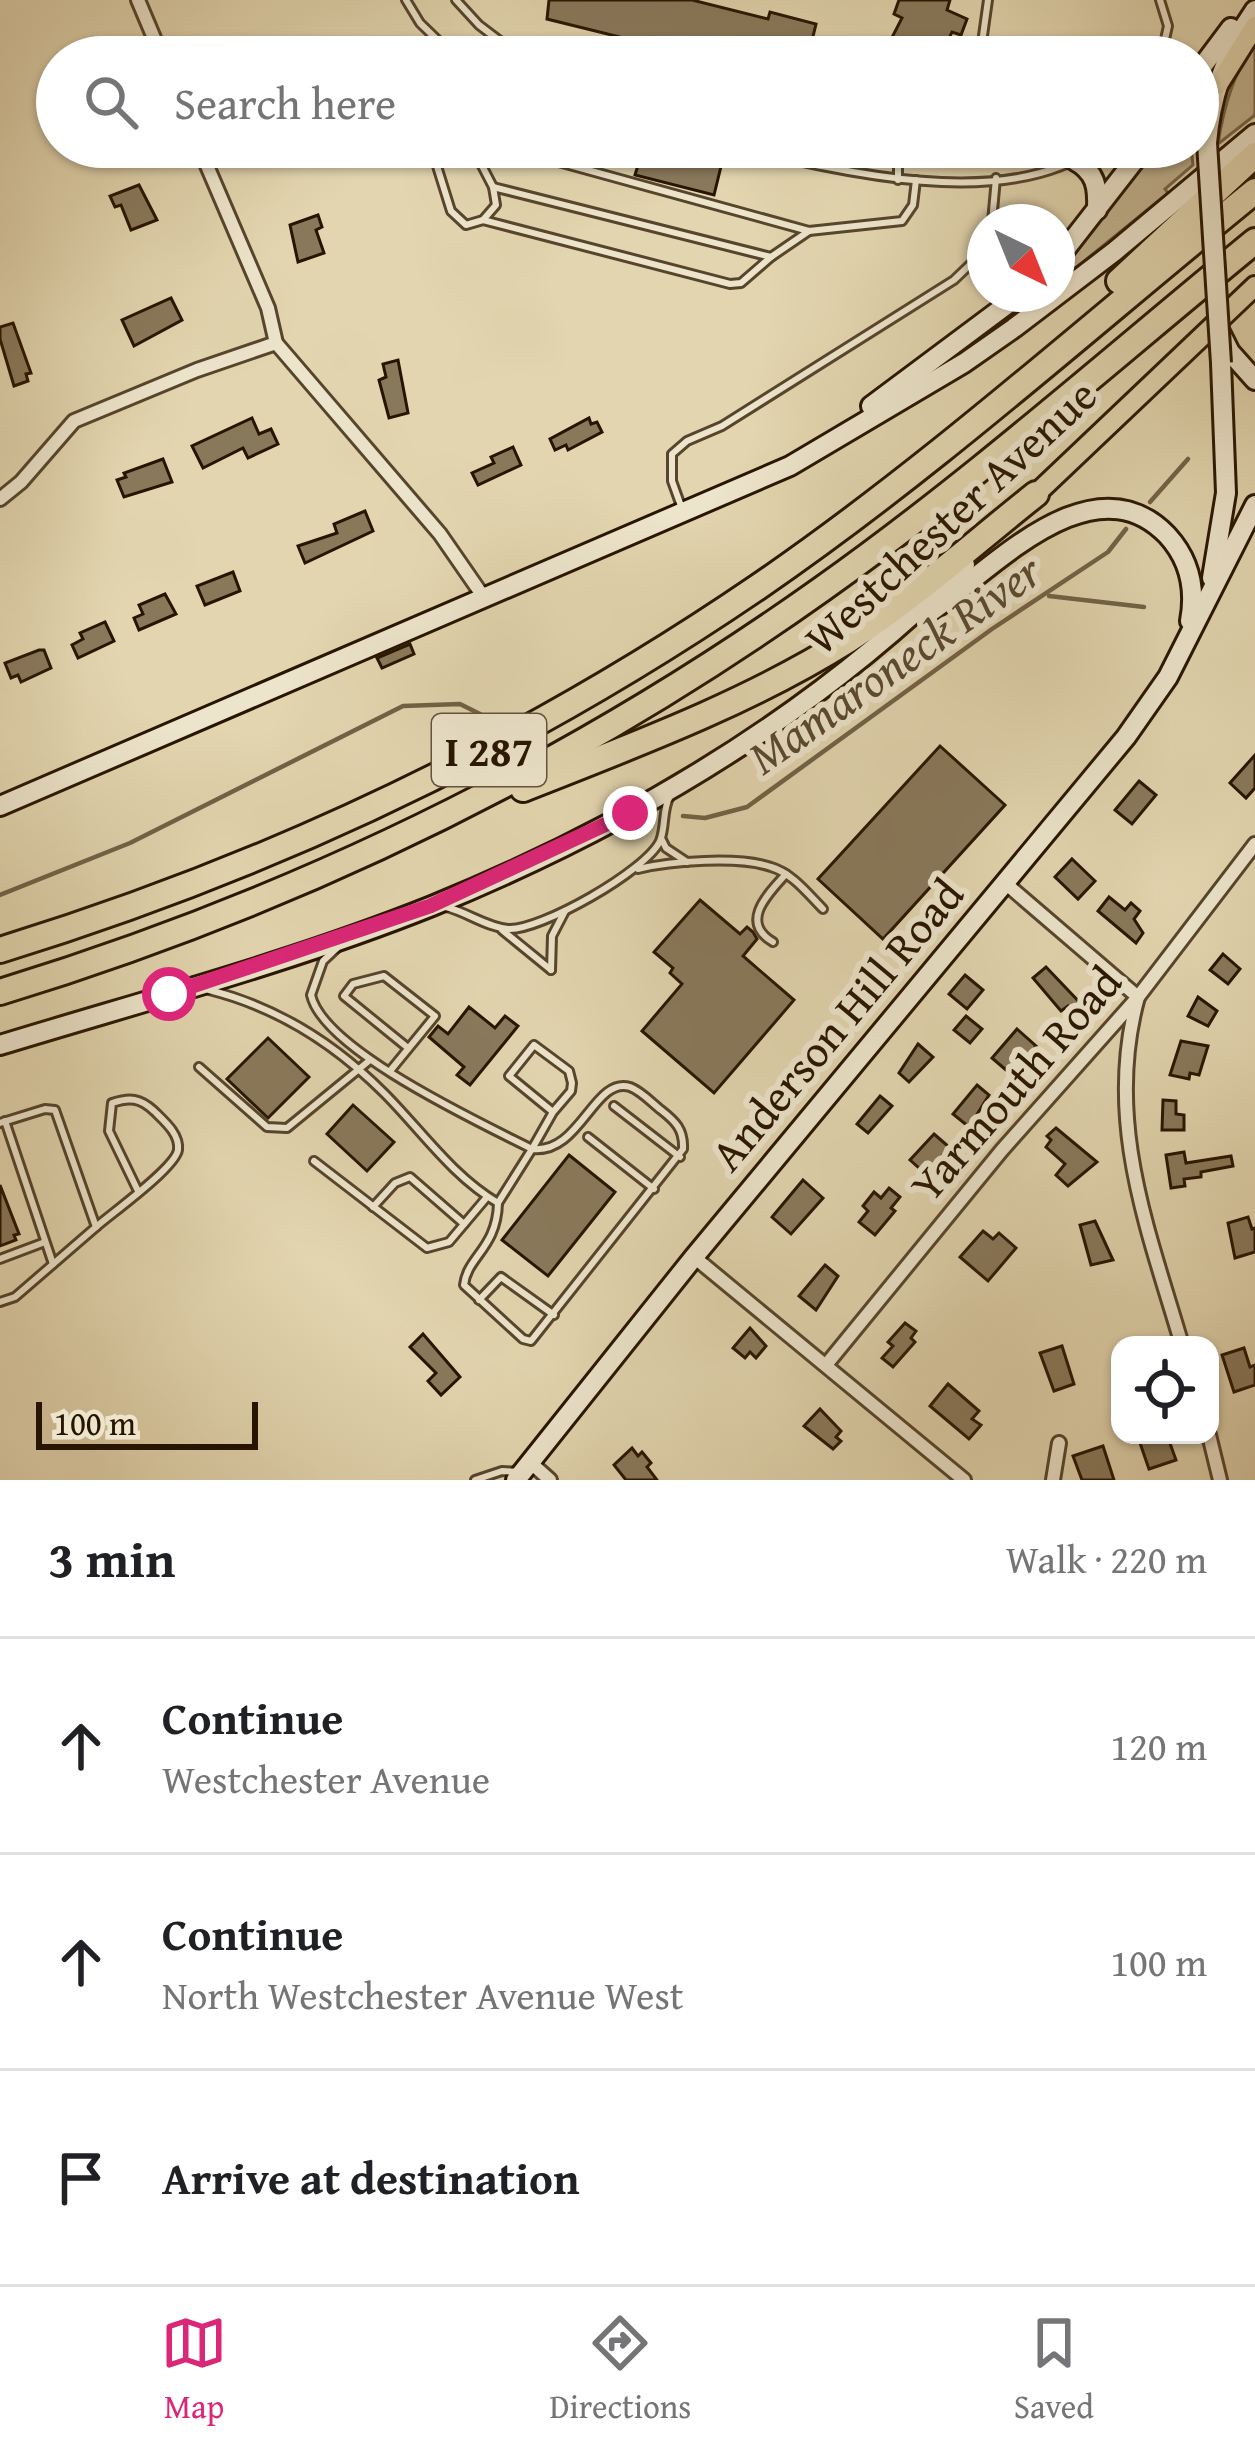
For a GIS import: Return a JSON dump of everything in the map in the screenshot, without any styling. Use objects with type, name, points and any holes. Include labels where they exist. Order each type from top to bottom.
[{"type":"highway","points":[[929,459],[1046,344],[1167,240],[1255,155]]},
{"type":"highway","name":"I 287","points":[[0,950],[240,865],[484,753],[592,692],[731,605],[929,459],[1255,190]]},
{"type":"highway","name":"I 287","points":[[0,992],[204,923],[404,837],[596,735],[781,618],[924,512],[1255,241]]},
{"type":"highway","points":[[404,837],[619,751],[808,663],[882,617],[1036,494]]},
{"type":"main road","points":[[1219,44],[1252,0]]},
{"type":"main road","name":"Anderson Hill Road","points":[[1219,80],[1232,44],[1255,10]]},
{"type":"main road","points":[[1219,83],[1255,26]]},
{"type":"main road","points":[[1219,164],[1255,134]]},
{"type":"main road","points":[[1087,168],[1095,178],[1097,212]]},
{"type":"main road","points":[[1075,238],[1129,168]]},
{"type":"main road","name":"Anderson Hill Road","points":[[1203,609],[1217,564],[1226,493],[1226,358],[1219,330],[1209,168]]},
{"type":"main road","points":[[0,806],[790,466],[964,363],[1115,251],[1214,168]]},
{"type":"main road","name":"Westchester Avenue","points":[[430,906],[555,851],[681,782],[748,741],[857,661],[938,591],[1253,289]]},
{"type":"main road","points":[[690,511],[863,412],[997,312]]},
{"type":"main road","points":[[1226,358],[1255,380]]},
{"type":"main road","name":"Anderson Hill Road","points":[[523,1472],[694,1257],[1126,736],[1179,656],[1255,506]]},
{"type":"main road","points":[[857,661],[1056,520],[1098,508],[1144,519],[1169,537],[1180,553],[1192,580],[1193,602],[1179,656]]},
{"type":"main road","points":[[0,1045],[430,906]]},
{"type":"street","points":[[138,0],[153,36]]},
{"type":"street","points":[[207,168],[268,308],[276,343],[440,534],[484,599]]},
{"type":"street","points":[[0,499],[74,421],[276,343]]},
{"type":"street","name":"Yarmouth Road","points":[[826,1365],[1002,1150],[1138,998],[1255,844]]},
{"type":"street","points":[[1004,882],[1138,998],[1130,1026],[1126,1097],[1130,1162],[1179,1336]]},
{"type":"street","points":[[694,1257],[964,1480]]},
{"type":"street","points":[[1053,1480],[1060,1443]]},
{"type":"street","points":[[1211,1444],[1220,1480]]},
{"type":"street","points":[[523,1472],[550,1480]]},
{"type":"lane","points":[[406,0],[432,36]]},
{"type":"lane","points":[[456,0],[493,36]]},
{"type":"lane","points":[[983,36],[988,0]]},
{"type":"lane","points":[[1160,0],[1168,26],[1166,36]]},
{"type":"lane","points":[[437,168],[451,212],[466,225],[483,220],[730,284],[741,283],[809,231]]},
{"type":"lane","points":[[483,168],[496,205],[483,220]]},
{"type":"lane","points":[[580,168],[809,231],[902,221],[913,205],[916,180]]},
{"type":"lane","points":[[826,168],[898,180],[996,178],[1051,168]]},
{"type":"lane","points":[[898,168],[898,180]]},
{"type":"lane","points":[[994,204],[996,178]]},
{"type":"lane","points":[[493,187],[771,256]]},
{"type":"lane","points":[[690,511],[673,481],[672,454],[954,280],[967,268]]},
{"type":"lane","points":[[681,782],[666,803],[662,835],[666,848],[691,863]]},
{"type":"lane","points":[[493,926],[527,927],[568,908],[629,872],[648,857],[662,835]]},
{"type":"lane","points":[[629,872],[691,863],[768,865],[787,874],[823,909]]},
{"type":"lane","points":[[773,942],[760,932],[757,915],[763,899],[787,874]]},
{"type":"lane","points":[[430,906],[456,909],[493,926],[550,970],[552,936],[568,908]]},
{"type":"lane","points":[[351,935],[323,962],[311,995],[322,1021],[390,1071],[532,1149],[547,1151],[563,1144],[607,1091],[622,1085],[634,1088],[681,1130],[680,1157],[531,1341],[478,1301],[464,1286],[465,1275],[494,1234],[498,1203],[532,1149],[554,1112],[571,1091],[568,1071],[534,1045],[509,1076],[554,1112]]},
{"type":"lane","points":[[390,1071],[435,1016],[384,976],[353,984],[344,996],[408,1048]]},
{"type":"lane","points":[[194,986],[287,1019],[330,1045],[498,1203]]},
{"type":"lane","points":[[200,1067],[267,1127],[277,1129],[287,1128],[371,1059]]},
{"type":"lane","points":[[0,1302],[15,1297],[138,1191],[173,1160],[178,1148],[175,1134],[152,1109],[128,1098],[112,1103],[107,1115],[109,1131],[138,1191]]},
{"type":"lane","points":[[614,1106],[680,1157]]},
{"type":"lane","points":[[53,1264],[3,1122],[55,1110],[96,1227]]},
{"type":"lane","points":[[588,1137],[654,1189]]},
{"type":"lane","points":[[314,1161],[427,1248],[449,1242],[487,1197]]},
{"type":"lane","points":[[373,1207],[395,1183],[410,1177],[464,1224]]},
{"type":"lane","points":[[0,1259],[46,1242]]},
{"type":"lane","points":[[478,1301],[501,1277],[554,1315]]},
{"type":"lane","points":[[475,1480],[502,1471],[523,1472]]},
{"type":"shaded area","points":[[1255,38],[1255,115],[1219,143],[1231,89]]},
{"type":"shaded area","points":[[1138,168],[1190,168],[1165,189],[1168,193],[1075,268],[1075,249]]},
{"type":"building","points":[[549,0],[692,0],[768,19],[770,12],[816,24],[813,36],[616,36],[547,19]]},
{"type":"building","points":[[899,0],[950,0],[947,10],[967,19],[961,35],[893,36],[902,18],[894,14]]},
{"type":"building","points":[[637,168],[721,168],[714,195],[635,175]]},
{"type":"building","points":[[139,185],[157,220],[131,230],[121,205],[115,207],[110,196]]},
{"type":"building","points":[[318,215],[322,227],[316,230],[324,253],[298,262],[290,225]]},
{"type":"building","points":[[171,298],[182,320],[134,346],[122,320]]},
{"type":"building","points":[[13,323],[31,373],[26,374],[28,381],[14,386],[0,339],[0,327]]},
{"type":"building","points":[[398,360],[408,413],[389,418],[379,380],[386,377],[383,364]]},
{"type":"building","points":[[252,418],[259,434],[271,429],[278,444],[248,458],[243,448],[203,468],[192,446]]},
{"type":"building","points":[[589,418],[602,432],[568,450],[566,445],[555,450],[550,439]]},
{"type":"building","points":[[513,447],[521,465],[478,485],[472,473]]},
{"type":"building","points":[[163,459],[172,482],[124,497],[117,480],[126,477],[124,473]]},
{"type":"building","points":[[365,511],[373,531],[305,563],[298,546],[337,533],[334,524]]},
{"type":"building","points":[[233,572],[240,591],[205,605],[197,586]]},
{"type":"building","points":[[165,594],[176,614],[139,630],[134,618],[143,614],[139,605]]},
{"type":"building","points":[[105,622],[114,641],[78,658],[72,645],[83,639],[80,633]]},
{"type":"building","points":[[410,644],[414,654],[382,668],[377,658]]},
{"type":"building","points":[[44,650],[51,668],[21,682],[18,675],[11,678],[5,663]]},
{"type":"building","points":[[940,746],[1005,805],[883,939],[818,879]]},
{"type":"building","points":[[1255,755],[1255,788],[1246,798],[1230,783]]},
{"type":"building","points":[[1139,781],[1156,795],[1132,824],[1115,810]]},
{"type":"building","points":[[1072,859],[1095,881],[1078,899],[1055,877]]},
{"type":"building","points":[[1109,897],[1125,910],[1131,903],[1140,911],[1134,919],[1143,933],[1136,943],[1098,911]]},
{"type":"building","points":[[700,900],[740,934],[747,927],[753,932],[757,939],[743,956],[794,1000],[714,1093],[642,1031],[682,984],[670,973],[673,968],[654,952]]},
{"type":"building","points":[[1223,954],[1240,969],[1228,984],[1210,970]]},
{"type":"building","points":[[1046,967],[1084,1007],[1075,1015],[1068,1006],[1061,1011],[1033,978]]},
{"type":"building","points":[[965,975],[983,990],[967,1009],[949,994]]},
{"type":"building","points":[[1198,997],[1217,1011],[1208,1026],[1188,1016]]},
{"type":"building","points":[[469,1007],[495,1028],[505,1016],[518,1026],[470,1085],[457,1075],[464,1067],[429,1037],[438,1026],[448,1034]]},
{"type":"building","points":[[966,1016],[982,1029],[970,1043],[954,1030]]},
{"type":"building","points":[[1017,1029],[1036,1046],[1013,1076],[992,1058]]},
{"type":"building","points":[[268,1038],[309,1077],[268,1118],[227,1079]]},
{"type":"building","points":[[1181,1041],[1208,1046],[1199,1075],[1190,1073],[1189,1079],[1170,1075]]},
{"type":"building","points":[[918,1044],[933,1057],[909,1082],[899,1073]]},
{"type":"building","points":[[977,1085],[989,1095],[969,1127],[953,1114]]},
{"type":"building","points":[[880,1096],[892,1106],[868,1133],[857,1124]]},
{"type":"building","points":[[1163,1100],[1176,1101],[1176,1114],[1184,1115],[1184,1130],[1162,1130]]},
{"type":"building","points":[[353,1105],[394,1142],[367,1171],[327,1134]]},
{"type":"building","points":[[1056,1128],[1097,1162],[1068,1186],[1056,1175],[1065,1164],[1046,1147],[1051,1140],[1047,1136]]},
{"type":"building","points":[[934,1134],[949,1147],[927,1175],[910,1160]]},
{"type":"building","points":[[1184,1152],[1186,1163],[1231,1156],[1233,1166],[1201,1172],[1201,1177],[1184,1179],[1185,1186],[1171,1188],[1166,1155]]},
{"type":"building","points":[[569,1155],[615,1192],[548,1276],[502,1240]]},
{"type":"building","points":[[803,1180],[823,1198],[791,1234],[772,1217]]},
{"type":"building","points":[[0,1185],[19,1234],[0,1246]]},
{"type":"building","points":[[889,1188],[900,1197],[875,1235],[859,1222],[868,1211],[863,1206],[874,1192],[881,1198]]},
{"type":"building","points":[[1248,1217],[1255,1228],[1255,1252],[1235,1258],[1228,1223]]},
{"type":"building","points":[[1095,1221],[1113,1260],[1091,1265],[1080,1225]]},
{"type":"building","points":[[983,1231],[993,1239],[999,1233],[1016,1248],[988,1281],[960,1257]]},
{"type":"building","points":[[825,1265],[838,1276],[816,1310],[799,1296]]},
{"type":"building","points":[[905,1323],[916,1331],[911,1338],[915,1342],[893,1367],[882,1358],[893,1346],[888,1342]]},
{"type":"building","points":[[750,1328],[766,1346],[756,1358],[750,1352],[745,1358],[733,1348]]},
{"type":"building","points":[[423,1334],[460,1377],[441,1395],[428,1381],[436,1373],[410,1347]]},
{"type":"building","points":[[1062,1346],[1074,1384],[1054,1391],[1040,1353]]},
{"type":"building","points":[[1244,1348],[1250,1367],[1255,1365],[1255,1385],[1234,1392],[1222,1355]]},
{"type":"building","points":[[948,1384],[979,1411],[972,1419],[981,1425],[969,1439],[930,1406]]},
{"type":"building","points":[[820,1409],[841,1431],[836,1437],[841,1441],[833,1449],[804,1426]]},
{"type":"building","points":[[1140,1444],[1170,1444],[1176,1460],[1149,1469]]},
{"type":"building","points":[[1103,1446],[1114,1480],[1082,1480],[1073,1456]]},
{"type":"building","points":[[632,1448],[651,1463],[647,1467],[657,1480],[626,1480],[614,1465]]},
{"type":"waterway","name":"Mamaroneck River","points":[[1150,502],[1188,459]]},
{"type":"waterway","name":"Mamaroneck River","points":[[683,816],[705,818],[747,807],[992,629],[1108,552],[1126,529]]},
{"type":"waterway","points":[[1049,596],[1144,607]]},
{"type":"waterway","name":"Mamaroneck River","points":[[0,895],[130,843],[403,706],[460,704],[480,714]]},
{"type":"route","points":[[169,994],[430,906],[630,813]]}]
